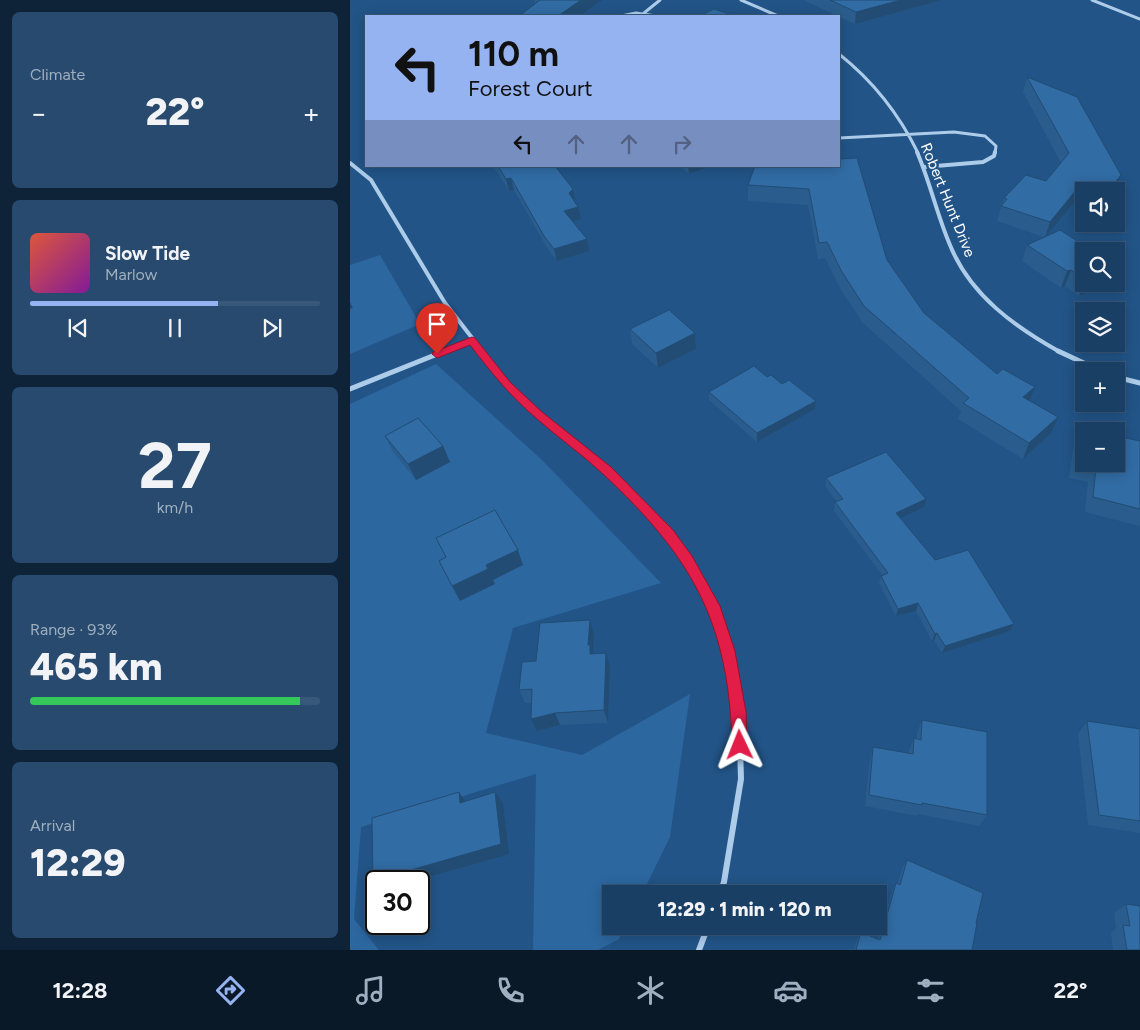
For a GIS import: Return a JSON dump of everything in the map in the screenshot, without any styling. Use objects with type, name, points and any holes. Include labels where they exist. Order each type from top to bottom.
[{"type":"street","points":[[644,13],[660,0]]},
{"type":"street","points":[[741,0],[776,15]]},
{"type":"street","points":[[1092,0],[1140,19]]},
{"type":"street","points":[[1099,3],[1108,0]]},
{"type":"street","points":[[629,15],[644,13],[652,15]]},
{"type":"street","name":"Robert Hunt Drive","points":[[840,55],[880,92],[908,135],[924,167],[954,256],[980,292],[1010,320],[1049,348],[1081,362]]},
{"type":"street","points":[[840,138],[954,132],[985,136],[996,146],[994,156],[983,162],[924,167]]},
{"type":"street","points":[[350,163],[371,180],[445,303],[507,384],[539,415],[607,470],[668,533],[688,560],[713,606],[728,651],[737,703],[741,779],[723,885]]},
{"type":"street","points":[[350,390],[472,340]]},
{"type":"street","points":[[1125,379],[1140,383]]},
{"type":"street","points":[[700,950],[705,935]]},
{"type":"shaded area","points":[[380,255],[420,324],[350,354],[350,265]]},
{"type":"shaded area","points":[[436,364],[542,460],[661,583],[513,628],[486,733],[582,755],[690,694],[670,837],[646,885],[602,885],[602,935],[621,935],[619,939],[598,950],[533,950],[536,774],[361,827],[354,919],[379,950],[350,950],[350,404]]},
{"type":"building","points":[[540,0],[581,0],[559,15],[520,15]]},
{"type":"building","points":[[830,0],[901,0],[856,12]]},
{"type":"building","points":[[714,9],[732,15],[702,15]]},
{"type":"building","points":[[1027,77],[1077,97],[1121,175],[1116,182],[1075,182],[1075,191],[1050,222],[1001,206],[1007,199],[1004,198],[1026,175],[1046,181],[1069,153]]},
{"type":"building","points":[[857,158],[887,260],[924,313],[997,374],[1003,369],[1035,387],[1023,397],[1058,417],[1029,443],[963,403],[969,398],[864,306],[842,272],[827,242],[819,243],[809,189],[748,185],[755,167],[840,167],[840,159]]},
{"type":"building","points":[[499,167],[556,167],[573,189],[569,193],[578,207],[564,211],[587,239],[554,249],[544,236],[511,178],[506,179]]},
{"type":"building","points":[[1060,230],[1079,242],[1075,242],[1075,273],[1071,270],[1067,271],[1027,245]]},
{"type":"building","points":[[669,310],[695,333],[656,353],[630,329]]},
{"type":"building","points":[[754,366],[767,377],[771,375],[782,384],[789,380],[816,401],[757,433],[709,392]]},
{"type":"building","points":[[418,418],[443,446],[408,464],[385,436]]},
{"type":"building","points":[[1125,438],[1140,441],[1140,509],[1093,497],[1096,472],[1125,472]]},
{"type":"building","points":[[886,452],[926,499],[896,513],[935,560],[968,550],[1014,624],[945,646],[937,633],[935,634],[918,603],[898,609],[881,576],[888,573],[835,502],[843,499],[826,478]]},
{"type":"building","points":[[495,510],[518,550],[486,565],[488,569],[452,586],[439,561],[446,557],[436,538]]},
{"type":"building","points":[[590,620],[588,645],[590,645],[590,654],[606,653],[604,710],[555,713],[531,719],[532,689],[519,690],[522,662],[536,661],[540,623]]},
{"type":"building","points":[[922,720],[987,732],[987,815],[869,795],[873,747],[913,754],[914,738],[921,740]]},
{"type":"building","points":[[1087,721],[1140,729],[1140,821],[1099,815]]},
{"type":"building","points":[[459,792],[460,803],[495,792],[501,844],[411,870],[373,870],[372,818]]},
{"type":"building","points":[[907,860],[983,893],[972,950],[856,950],[860,935],[868,935],[880,940],[881,935],[887,935],[887,915],[896,883],[900,885]]},
{"type":"building","points":[[1126,904],[1140,906],[1140,950],[1127,950],[1123,925],[1130,926]]},
{"type":"route","points":[[437,354],[472,340],[507,384],[539,415],[581,451],[607,470],[668,533],[688,560],[713,606],[728,651],[738,712],[740,745]]}]
